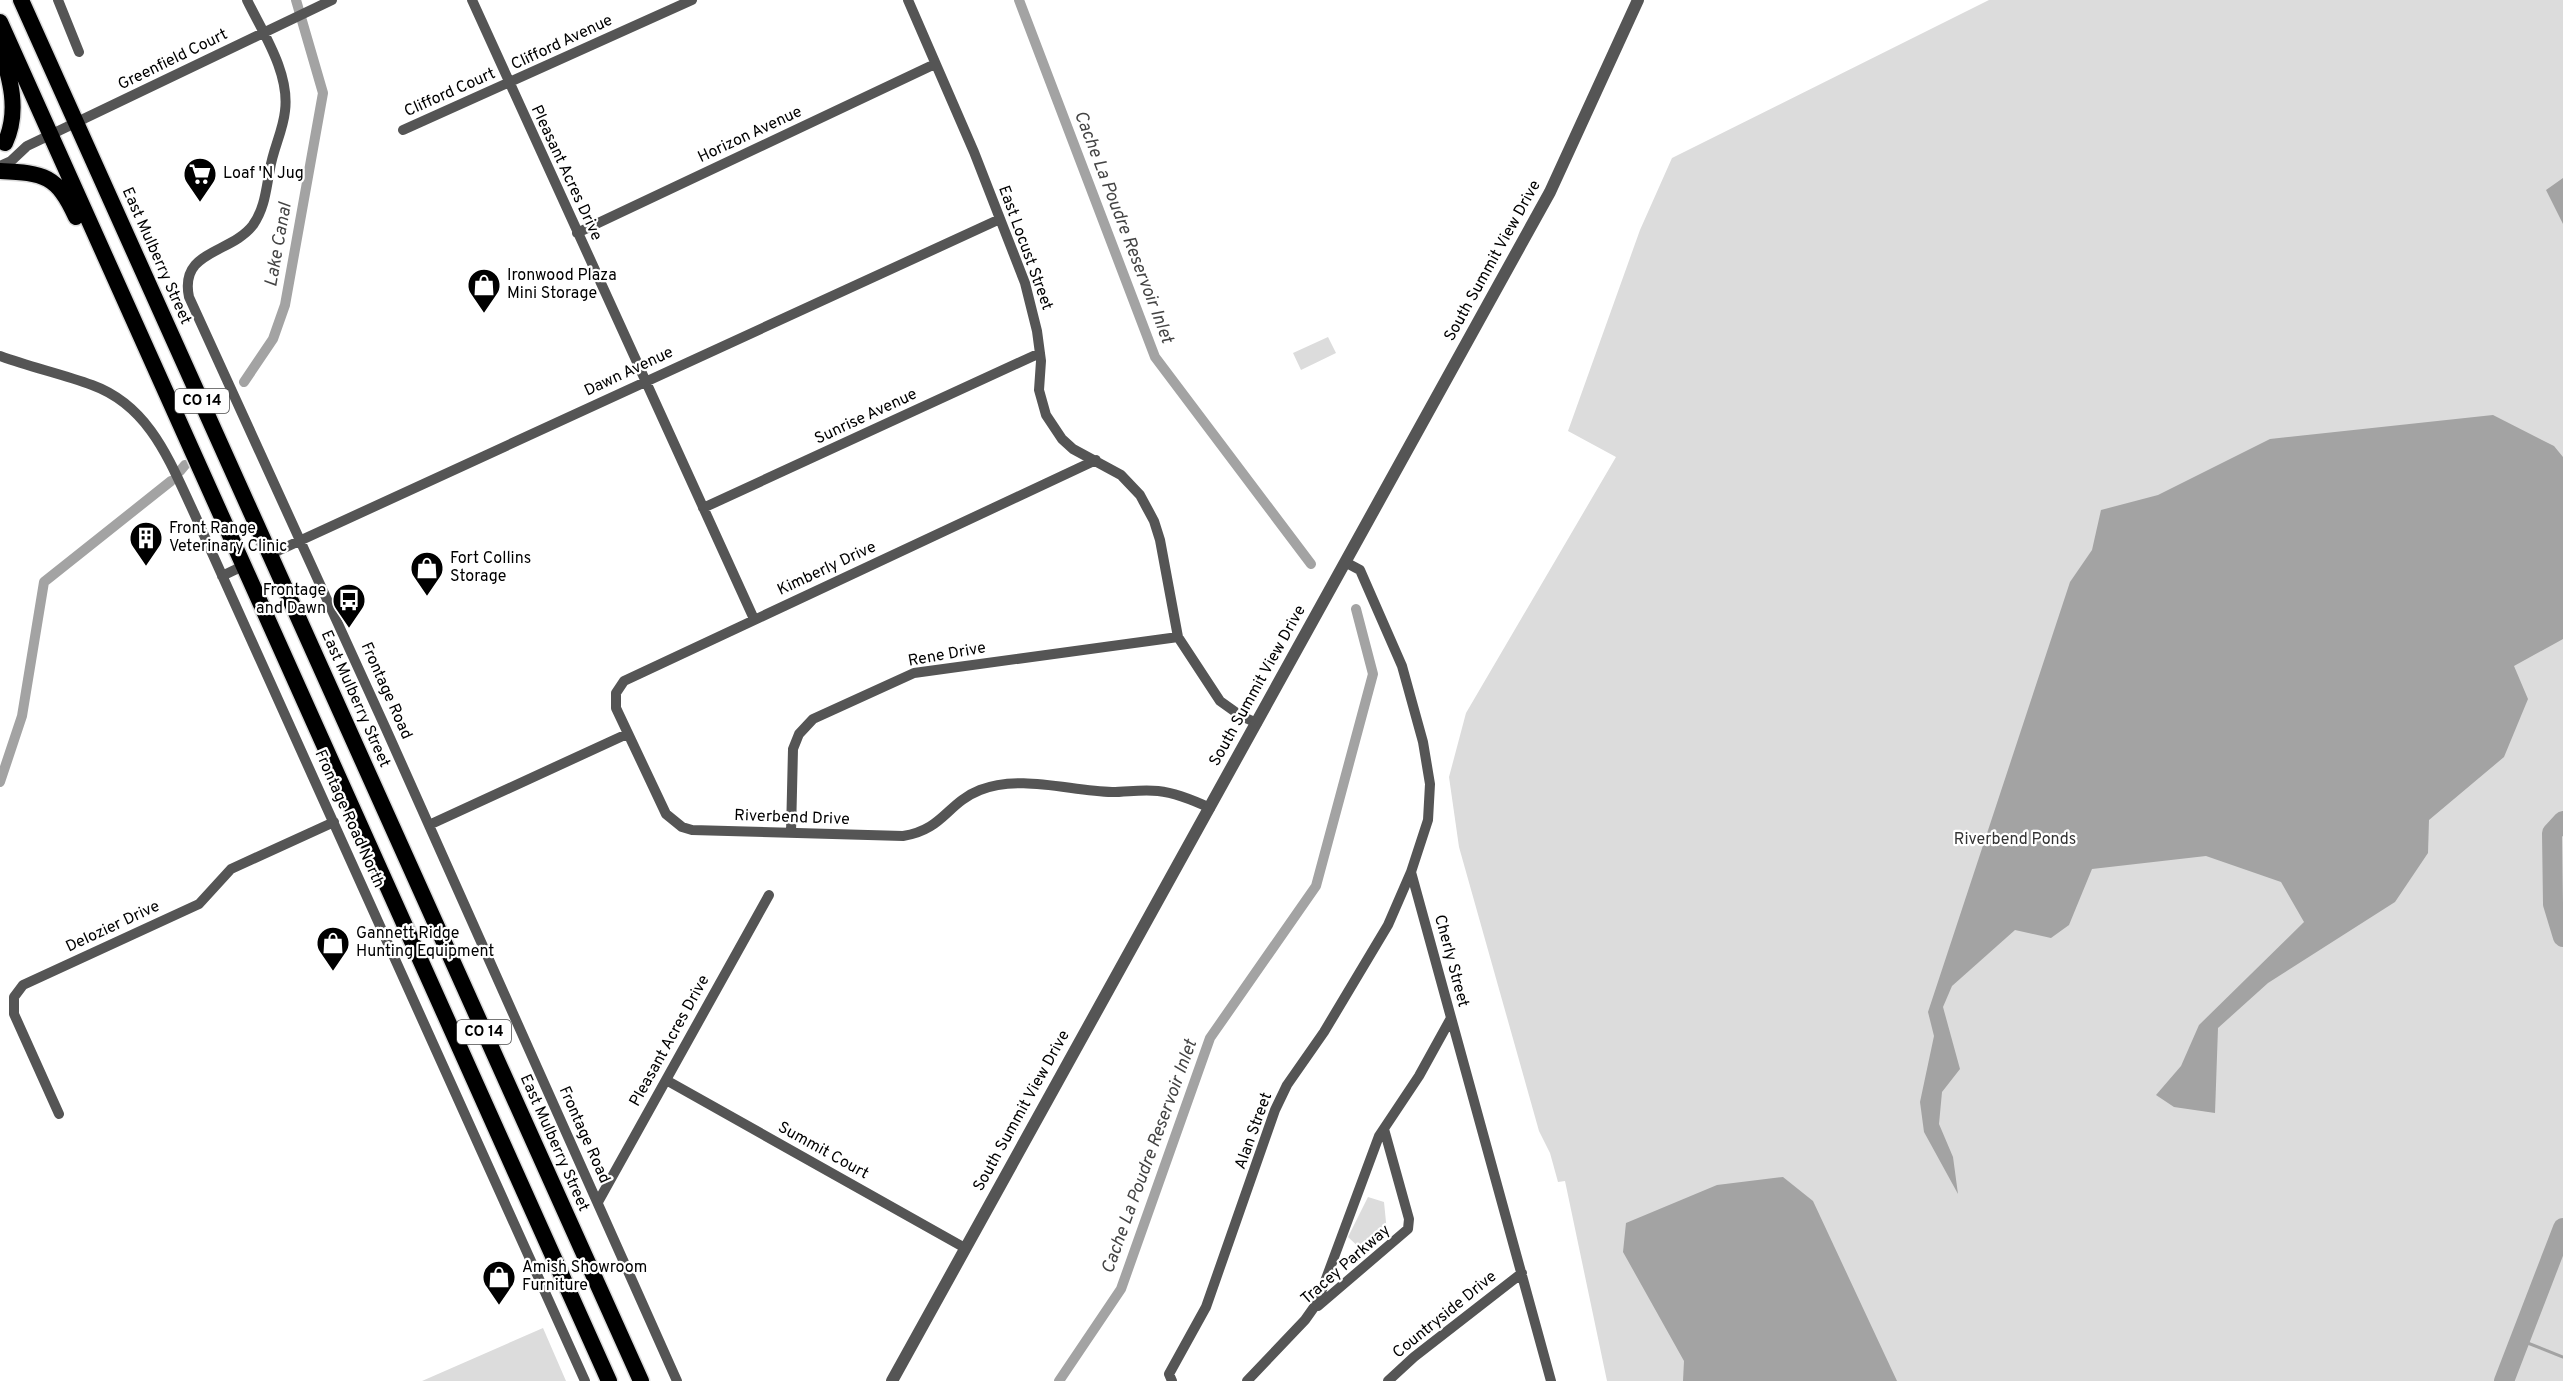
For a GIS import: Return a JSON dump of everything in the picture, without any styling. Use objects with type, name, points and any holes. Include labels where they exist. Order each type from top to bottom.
[{"type":"highway","name":"East Mulberry Street","points":[[21,0],[641,1381]]},
{"type":"highway","name":"CO 14","points":[[0,22],[609,1381]]},
{"type":"highway","points":[[0,46],[9,78],[13,114],[12,129],[3,144]]},
{"type":"highway","points":[[0,171],[31,172],[56,183],[70,203],[109,288],[137,325]]},
{"type":"street","points":[[58,0],[79,52]]},
{"type":"street","name":"Frontage Road","points":[[247,0],[284,82],[285,113],[270,167],[264,203],[250,229],[232,243],[198,261],[192,268],[187,285],[189,297],[429,825],[677,1381]]},
{"type":"street","name":"Greenfield Court","points":[[0,166],[11,161],[27,146],[332,0]]},
{"type":"street","name":"Pleasant Acres Drive","points":[[472,0],[754,619]]},
{"type":"street","name":"Clifford Avenue","points":[[509,84],[692,0]]},
{"type":"street","name":"East Locust Street","points":[[908,0],[1030,299],[1040,353],[1039,390],[1046,415],[1062,439],[1073,449],[1121,475],[1132,486],[1154,521],[1178,637],[1220,701],[1257,723]]},
{"type":"street","name":"South Summit View Drive","points":[[892,1381],[1550,192],[1638,0]]},
{"type":"street","name":"Horizon Avenue","points":[[577,233],[934,64]]},
{"type":"street","name":"Clifford Court","points":[[403,130],[509,84]]},
{"type":"street","points":[[3,144],[27,146]]},
{"type":"street","name":"Dawn Avenue","points":[[271,554],[999,219]]},
{"type":"street","name":"Sunrise Avenue","points":[[704,508],[1040,353]]},
{"type":"street","name":"Frontage Road North","points":[[0,356],[106,390],[130,406],[145,421],[167,456],[585,1381]]},
{"type":"street","name":"Kimberly Drive","points":[[627,734],[615,701],[616,693],[624,681],[1096,460]]},
{"type":"street","points":[[1345,562],[1360,570],[1402,666],[1423,742],[1430,784],[1428,820],[1411,872]]},
{"type":"street","points":[[222,576],[245,565]]},
{"type":"street","name":"Rene Drive","points":[[791,833],[793,749],[799,734],[813,719],[914,673],[1178,637]]},
{"type":"street","points":[[429,825],[627,734]]},
{"type":"street","name":"Riverbend Drive","points":[[627,734],[666,814],[682,827],[692,830],[915,834],[935,826],[964,798],[977,791],[1002,784],[1112,792],[1159,791],[1177,795],[1210,808]]},
{"type":"street","name":"Delozier Drive","points":[[59,1114],[14,1014],[14,996],[23,984],[199,904],[231,869],[334,822]]},
{"type":"street","name":"Cherly Street","points":[[1411,872],[1551,1381]]},
{"type":"street","name":"Alan Street","points":[[1172,1381],[1169,1374],[1206,1307],[1275,1110],[1287,1085],[1324,1032],[1388,925],[1411,872]]},
{"type":"street","name":"Pleasant Acres Drive","points":[[598,1202],[769,895]]},
{"type":"street","name":"Tracey Parkway","points":[[1305,1320],[1325,1285],[1368,1160],[1384,1129],[1419,1076],[1451,1018]]},
{"type":"street","name":"Summit Court","points":[[666,1080],[965,1248]]},
{"type":"street","name":"Tracey Parkway","points":[[1247,1381],[1328,1295],[1408,1229],[1409,1220],[1384,1129]]},
{"type":"street","name":"Countryside Drive","points":[[1388,1381],[1414,1357],[1522,1273]]},
{"type":"green space","name":"Riverbend Ponds","points":[[1989,0],[2563,0],[2563,1381],[1607,1381],[1565,1181],[1558,1182],[1550,1153],[1539,1131],[1459,847],[1449,777],[1466,713],[1616,457],[1568,431],[1640,230],[1672,158]]},
{"type":"green space","points":[[1328,337],[1336,353],[1301,370],[1293,353]]},
{"type":"green space","points":[[1368,1197],[1384,1202],[1387,1232],[1364,1252],[1348,1237]]},
{"type":"green space","points":[[543,1328],[566,1381],[422,1381]]},
{"type":"shaded area","points":[[2563,178],[2563,224],[2546,190]]},
{"type":"shaded area","points":[[2493,415],[2554,446],[2563,457],[2563,639],[2514,666],[2528,699],[2504,757],[2429,820],[2428,853],[2395,902],[2268,983],[2218,1028],[2215,1113],[2174,1107],[2156,1095],[2181,1066],[2199,1025],[2304,922],[2281,882],[2206,856],[2092,869],[2069,925],[2051,938],[2015,930],[1952,986],[1943,1007],[1960,1069],[1942,1092],[1939,1124],[1953,1157],[1958,1194],[1924,1132],[1920,1102],[1934,1036],[1928,1012],[2070,582],[2092,550],[2101,510],[2158,495],[2270,439]]},
{"type":"shaded area","points":[[1783,1177],[1813,1201],[1897,1381],[1683,1381],[1684,1361],[1623,1252],[1626,1223],[1717,1185]]},
{"type":"waterway","name":"Lake Canal","points":[[244,382],[273,339],[285,305],[323,93],[296,0]]},
{"type":"waterway","name":"Cache La Poudre Reservoir Inlet","points":[[1019,0],[1155,357],[1311,564]]},
{"type":"waterway","name":"Lake Canal","points":[[180,471],[185,465]]},
{"type":"waterway","name":"Lake Canal","points":[[0,782],[22,716],[44,582],[171,481]]},
{"type":"waterway","name":"Cache La Poudre Reservoir Inlet","points":[[1059,1381],[1121,1289],[1210,1038],[1316,886],[1373,674],[1356,609]]},
{"type":"waterway","points":[[2563,821],[2552,833],[2553,904],[2563,937]]},
{"type":"waterway","points":[[2504,1381],[2563,1228]]},
{"type":"waterway","points":[[2520,1340],[2563,1357]]},
{"type":"place","name":"Loaf 'N Jug","points":[[200,203]]},
{"type":"place","name":"Ironwood Plaza Mini Storage","points":[[484,314]]},
{"type":"place","name":"Front Range Veterinary Clinic","points":[[146,567]]},
{"type":"place","name":"Fort Collins Storage","points":[[427,597]]},
{"type":"place","name":"Frontage and Dawn","points":[[349,629]]},
{"type":"place","name":"Gannett Ridge Hunting Equipment","points":[[333,972]]},
{"type":"place","name":"Amish Showroom Furniture","points":[[499,1306]]}]
